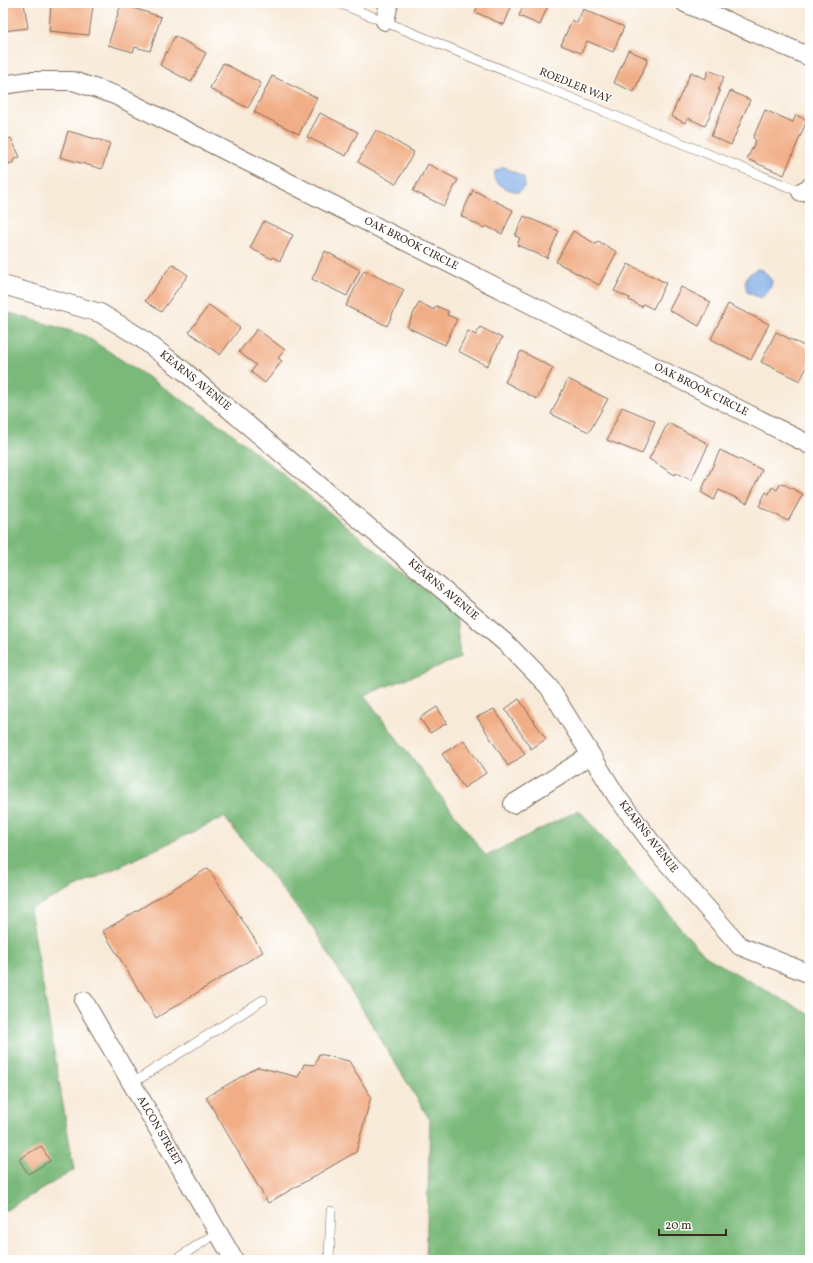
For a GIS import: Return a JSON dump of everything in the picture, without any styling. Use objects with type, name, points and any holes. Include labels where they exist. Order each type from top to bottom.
[{"type":"street","points":[[385,21],[389,3]]},
{"type":"street","points":[[685,3],[810,56]]},
{"type":"street","name":"OAK BROOK CIRCLE","points":[[3,86],[29,81],[73,81],[115,95],[810,445]]},
{"type":"street","name":"KEARNS AVENUE","points":[[3,285],[100,313],[141,338],[184,371],[508,645],[549,687],[617,796],[663,858],[740,946],[810,974]]},
{"type":"street","points":[[513,804],[591,755]]},
{"type":"street","name":"ALCON STREET","points":[[84,1001],[234,1260]]},
{"type":"lane","name":"ROEDLER WAY","points":[[339,3],[806,189]]},
{"type":"lane","points":[[131,1084],[263,1000]]},
{"type":"lane","points":[[330,1260],[331,1211]]},
{"type":"lane","points":[[175,1260],[218,1232]]},
{"type":"green space","points":[[3,311],[84,335],[229,431],[456,615],[460,658],[364,695],[486,856],[579,810],[705,956],[810,1015],[810,1260],[426,1260],[430,1120],[311,925],[224,817],[30,909],[74,1170],[3,1212]]},
{"type":"water","points":[[504,167],[524,177],[525,186],[519,192],[506,188],[494,179],[495,171]]},
{"type":"water","points":[[757,269],[763,270],[772,281],[768,291],[760,298],[747,292],[745,282],[748,275]]},
{"type":"building","points":[[3,3],[24,3],[28,28],[3,31]]},
{"type":"building","points":[[51,3],[93,6],[89,35],[49,31]]},
{"type":"building","points":[[479,3],[513,3],[504,25],[475,12]]},
{"type":"building","points":[[524,3],[549,3],[540,25],[519,16]]},
{"type":"building","points":[[121,4],[161,17],[150,51],[135,47],[133,52],[108,45]]},
{"type":"building","points":[[583,9],[624,27],[613,52],[587,41],[581,53],[561,45],[572,20],[577,23]]},
{"type":"building","points":[[175,36],[206,53],[191,82],[160,65]]},
{"type":"building","points":[[628,50],[648,59],[634,92],[614,83]]},
{"type":"building","points":[[223,63],[261,83],[248,108],[210,88]]},
{"type":"building","points":[[709,70],[724,77],[718,90],[720,91],[705,126],[688,118],[685,123],[671,116],[691,72],[705,79]]},
{"type":"building","points":[[272,76],[317,98],[299,134],[254,112]]},
{"type":"building","points":[[730,91],[750,100],[731,145],[711,136]]},
{"type":"building","points":[[765,110],[793,122],[796,115],[807,120],[784,175],[747,159],[756,140],[753,138]]},
{"type":"building","points":[[320,113],[358,132],[346,156],[307,137]]},
{"type":"building","points":[[376,130],[414,152],[396,184],[358,162]]},
{"type":"building","points":[[68,131],[110,143],[102,169],[60,157]]},
{"type":"building","points":[[11,138],[20,157],[13,160],[14,162],[3,166],[3,141]]},
{"type":"building","points":[[428,164],[458,180],[444,206],[413,191]]},
{"type":"building","points":[[473,190],[513,210],[502,234],[486,226],[484,228],[461,216]]},
{"type":"building","points":[[524,216],[559,231],[547,258],[517,245],[520,238],[515,236]]},
{"type":"building","points":[[264,221],[293,235],[280,261],[273,257],[272,259],[250,248]]},
{"type":"building","points":[[573,231],[596,244],[598,241],[617,252],[599,285],[556,262]]},
{"type":"building","points":[[325,251],[360,270],[347,296],[312,279]]},
{"type":"building","points":[[172,264],[188,275],[161,312],[145,301]]},
{"type":"building","points":[[628,264],[666,283],[653,309],[643,304],[642,307],[629,300],[630,298],[614,291]]},
{"type":"building","points":[[364,270],[404,290],[387,326],[346,306]]},
{"type":"building","points":[[681,287],[711,302],[699,326],[669,310]]},
{"type":"building","points":[[419,302],[434,310],[436,306],[448,311],[447,315],[457,319],[445,345],[407,327]]},
{"type":"building","points":[[728,304],[769,324],[751,360],[711,339]]},
{"type":"building","points":[[209,305],[240,328],[220,355],[189,332]]},
{"type":"building","points":[[480,327],[502,338],[487,366],[458,351],[468,331],[476,335]]},
{"type":"building","points":[[257,329],[285,350],[278,358],[282,361],[265,383],[251,372],[256,365],[239,352]]},
{"type":"building","points":[[776,332],[810,349],[810,360],[800,381],[761,362]]},
{"type":"building","points":[[521,351],[553,368],[537,399],[505,382]]},
{"type":"building","points":[[568,379],[608,399],[589,432],[551,414]]},
{"type":"building","points":[[622,407],[655,421],[642,454],[607,440]]},
{"type":"building","points":[[668,423],[709,444],[691,480],[676,473],[675,475],[649,459]]},
{"type":"building","points":[[720,450],[762,470],[747,503],[719,490],[714,500],[701,492]]},
{"type":"building","points":[[781,483],[803,494],[788,521],[759,506],[766,492],[769,494],[772,487],[777,490]]},
{"type":"building","points":[[519,699],[546,739],[531,749],[505,709]]},
{"type":"building","points":[[437,707],[447,723],[430,733],[420,718]]},
{"type":"building","points":[[494,709],[525,754],[508,766],[477,717]]},
{"type":"building","points":[[464,740],[486,773],[464,788],[442,754]]},
{"type":"building","points":[[208,868],[263,952],[156,1018],[103,931]]},
{"type":"building","points":[[319,1054],[349,1061],[371,1097],[356,1152],[268,1203],[206,1097],[258,1067],[298,1077],[304,1064],[315,1065]]},
{"type":"building","points":[[41,1146],[50,1161],[28,1174],[19,1159]]}]
